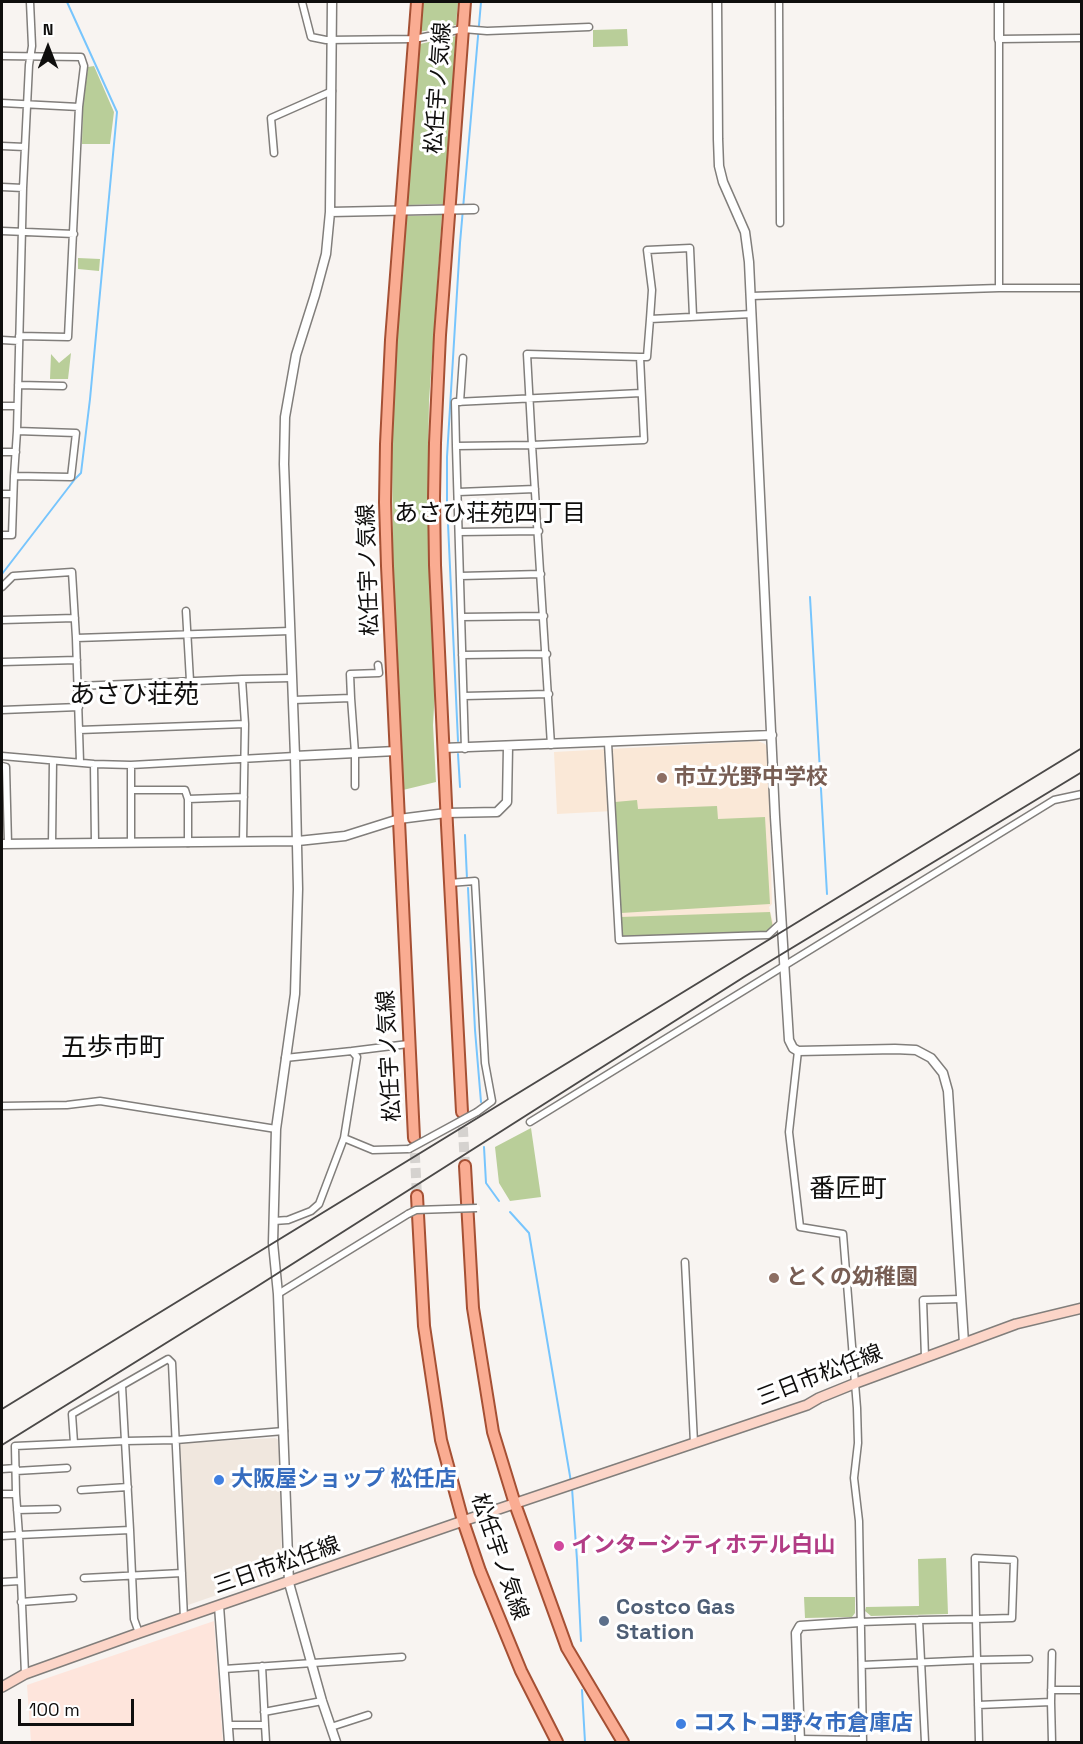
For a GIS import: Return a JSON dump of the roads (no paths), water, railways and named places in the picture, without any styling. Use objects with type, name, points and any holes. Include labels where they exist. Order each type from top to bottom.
[{"type":"main road","name":"松任宇ノ気線","points":[[414,1138],[387,566],[386,456],[391,340],[417,2]]},
{"type":"main road","name":"松任宇ノ気線","points":[[462,1112],[435,565],[435,454],[437,376],[454,210],[468,30],[465,2]]},
{"type":"main road","name":"松任宇ノ気線","points":[[465,1166],[473,1308],[494,1432],[515,1504],[567,1648],[623,1743]]},
{"type":"main road","name":"松任宇ノ気線","points":[[417,1196],[424,1326],[441,1440],[463,1521],[480,1571],[521,1671],[557,1743]]},
{"type":"main road","name":"三日市松任線","points":[[2,1687],[25,1674],[140,1633],[807,1405],[856,1383],[1016,1324],[1080,1307]]},
{"type":"street","points":[[2,535],[12,535],[23,188],[32,46],[30,2]]},
{"type":"street","points":[[302,2],[311,37],[333,40],[414,39],[468,30],[589,27]]},
{"type":"street","points":[[332,2],[330,212],[326,254],[296,355],[285,417],[284,477],[296,756],[298,889],[295,994],[276,1129],[273,1243],[278,1294],[289,1583],[336,1743]]},
{"type":"street","points":[[717,2],[719,166],[723,182],[745,232],[749,262],[789,1040],[793,1048],[798,1051],[916,1050],[931,1058],[943,1073],[948,1090],[964,1343]]},
{"type":"street","points":[[779,2],[780,223]]},
{"type":"street","points":[[999,2],[999,288]]},
{"type":"street","points":[[999,39],[1082,38]]},
{"type":"street","points":[[2,56],[81,57],[84,66],[79,107],[68,337],[2,340]]},
{"type":"street","points":[[274,153],[271,118],[332,91]]},
{"type":"street","points":[[2,104],[79,107]]},
{"type":"street","points":[[2,146],[25,147]]},
{"type":"street","points":[[2,187],[23,188]]},
{"type":"street","points":[[330,212],[472,209]]},
{"type":"street","points":[[2,231],[74,234]]},
{"type":"street","points":[[551,745],[527,354],[647,357],[652,290],[647,250],[690,248],[693,316]]},
{"type":"street","points":[[751,296],[999,288],[1082,288]]},
{"type":"street","points":[[650,319],[752,314]]},
{"type":"street","points":[[456,446],[644,440],[640,357]]},
{"type":"street","points":[[460,402],[463,358]]},
{"type":"street","points":[[18,385],[63,386]]},
{"type":"street","points":[[465,749],[455,402],[641,393]]},
{"type":"street","points":[[2,406],[17,406]]},
{"type":"street","points":[[14,476],[71,477],[76,433],[17,431]]},
{"type":"street","points":[[2,452],[16,452]]},
{"type":"street","points":[[458,492],[535,489]]},
{"type":"street","points":[[2,494],[13,494]]},
{"type":"street","points":[[459,532],[538,531]]},
{"type":"street","points":[[2,587],[13,576],[72,572],[80,762]]},
{"type":"street","points":[[460,576],[540,574]]},
{"type":"street","points":[[186,611],[190,681]]},
{"type":"street","points":[[461,617],[543,616]]},
{"type":"street","points":[[2,620],[75,618]]},
{"type":"street","points":[[76,638],[290,631]]},
{"type":"street","points":[[462,655],[546,654]]},
{"type":"street","points":[[2,662],[76,660]]},
{"type":"street","points":[[355,786],[350,674],[379,673],[378,665]]},
{"type":"street","points":[[78,686],[291,678]]},
{"type":"street","points":[[242,679],[245,724],[243,842]]},
{"type":"street","points":[[464,696],[549,694]]},
{"type":"street","points":[[292,700],[351,698]]},
{"type":"street","points":[[2,710],[79,707]]},
{"type":"street","points":[[79,730],[245,724]]},
{"type":"street","points":[[444,748],[465,749],[772,735]]},
{"type":"street","points":[[608,743],[619,940],[768,935],[782,922]]},
{"type":"street","points":[[2,766],[6,767],[5,844],[298,841],[345,837],[399,819],[446,813],[497,812],[507,802],[508,747]]},
{"type":"street","points":[[2,756],[131,765],[396,751]]},
{"type":"street","points":[[52,844],[53,760]]},
{"type":"street","points":[[94,764],[95,843]]},
{"type":"street","points":[[130,843],[131,765]]},
{"type":"street","points":[[131,790],[185,790],[188,799],[188,843]]},
{"type":"street","points":[[530,1122],[1054,800],[1082,794]]},
{"type":"street","points":[[188,799],[244,797]]},
{"type":"street","points":[[344,1138],[373,1150],[409,1149],[477,1112],[492,1101],[485,1063],[475,881],[449,883]]},
{"type":"street","points":[[285,1058],[408,1044]]},
{"type":"street","points":[[274,1221],[288,1220],[311,1211],[320,1204],[344,1138],[357,1056],[352,1051]]},
{"type":"street","points":[[798,1051],[789,1132],[800,1227],[843,1234],[856,1383],[858,1443],[854,1478],[859,1521],[860,1622],[863,1741],[800,1741],[796,1633],[800,1626],[860,1622],[920,1620],[976,1619],[1012,1618],[1014,1560],[975,1558],[976,1619],[979,1743]]},
{"type":"street","points":[[2,1106],[67,1105],[100,1101],[276,1129]]},
{"type":"street","points":[[278,1294],[416,1210],[477,1208]]},
{"type":"street","points":[[685,1262],[694,1443]]},
{"type":"street","points":[[925,1357],[923,1300],[961,1299]]},
{"type":"street","points":[[74,1443],[72,1414],[168,1359],[172,1363],[184,1618]]},
{"type":"street","points":[[122,1386],[134,1619],[140,1633]]},
{"type":"street","points":[[25,1674],[15,1446],[176,1440],[284,1431]]},
{"type":"street","points":[[2,1469],[67,1468]]},
{"type":"street","points":[[81,1490],[128,1487]]},
{"type":"street","points":[[2,1494],[16,1494]]},
{"type":"street","points":[[17,1510],[57,1509]]},
{"type":"street","points":[[2,1536],[130,1530]]},
{"type":"street","points":[[84,1578],[182,1573]]},
{"type":"street","points":[[2,1582],[20,1581]]},
{"type":"street","points":[[21,1602],[73,1598]]},
{"type":"street","points":[[219,1606],[229,1743]]},
{"type":"street","points":[[920,1620],[925,1743]]},
{"type":"street","points":[[1052,1653],[1052,1743]]},
{"type":"street","points":[[224,1669],[402,1657]]},
{"type":"street","points":[[862,1665],[1029,1659]]},
{"type":"street","points":[[262,1666],[266,1743]]},
{"type":"street","points":[[1051,1690],[1082,1690]]},
{"type":"street","points":[[264,1712],[322,1701]]},
{"type":"street","points":[[978,1705],[1051,1702]]},
{"type":"street","points":[[331,1726],[368,1715]]},
{"type":"street","points":[[228,1725],[265,1725]]},
{"type":"waterway","points":[[2,574],[81,473],[90,399],[117,112],[67,2]]},
{"type":"waterway","points":[[458,741],[447,457],[460,243],[481,2]]},
{"type":"waterway","points":[[810,597],[827,894]]},
{"type":"waterway","points":[[458,754],[460,787]]},
{"type":"waterway","points":[[465,835],[467,879]]},
{"type":"waterway","points":[[468,888],[481,1102]]},
{"type":"waterway","points":[[484,1147],[486,1183],[499,1201]]},
{"type":"waterway","points":[[510,1212],[529,1233],[571,1482]]},
{"type":"waterway","points":[[572,1488],[581,1641]]},
{"type":"waterway","points":[[582,1690],[585,1742]]},
{"type":"tunnel","points":[[462,1112],[465,1166]]},
{"type":"tunnel","points":[[414,1138],[417,1196]]},
{"type":"railway","points":[[2,1409],[1082,748]]},
{"type":"railway","points":[[2,1445],[253,1289],[744,977],[1082,772]]},
{"type":"place","name":"市立光野中学校","points":[[662,778]]},
{"type":"place","name":"とくの幼稚園","points":[[774,1278]]},
{"type":"place","name":"大阪屋ショップ 松任店","points":[[219,1480]]},
{"type":"place","name":"インターシティホテル白山","points":[[559,1546]]},
{"type":"place","name":"Costco Gas Station","points":[[604,1621]]},
{"type":"place","name":"コストコ野々市倉庫店","points":[[681,1724]]},
{"type":"district","name":"あさひ荘苑四丁目","points":[[490,514]]},
{"type":"district","name":"あさひ荘苑","points":[[134,696]]},
{"type":"district","name":"五歩市町","points":[[113,1049]]},
{"type":"district","name":"番匠町","points":[[848,1190]]}]
